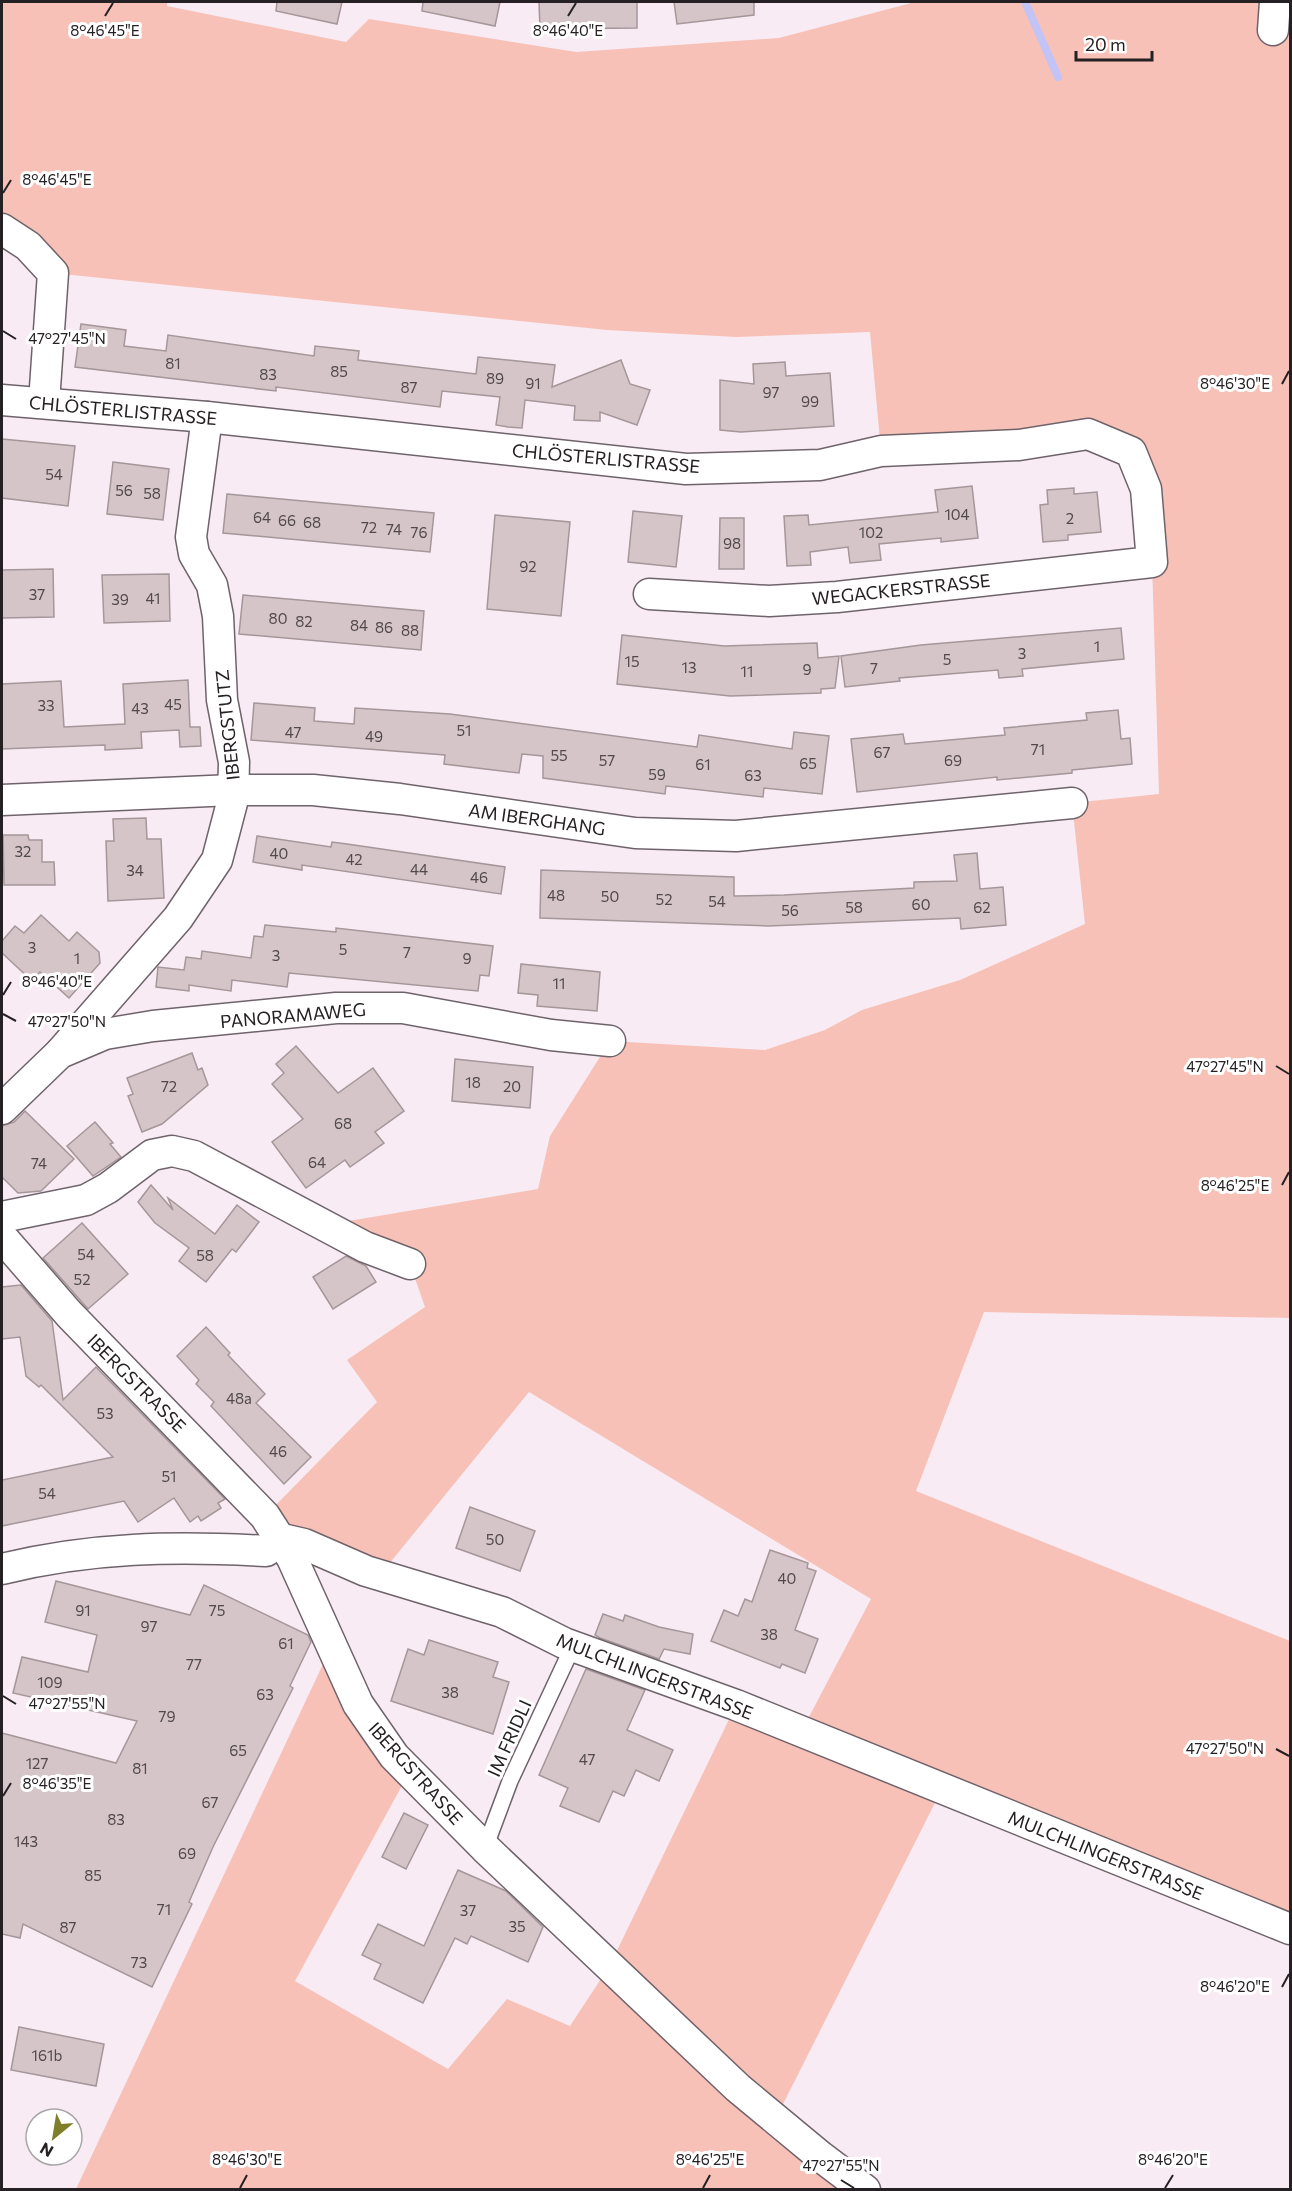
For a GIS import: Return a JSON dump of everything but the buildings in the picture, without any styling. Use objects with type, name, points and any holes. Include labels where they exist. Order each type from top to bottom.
[{"type":"street","points":[[2,229],[28,246],[53,273],[44,402]]},
{"type":"street","name":"CHLÖSTERLISTRASSE","points":[[2,400],[207,417],[686,468],[820,465],[881,452],[1019,445],[1088,434],[1131,452],[1146,489],[1152,562]]},
{"type":"street","name":"IBERGSTUTZ","points":[[60,1053],[178,918],[217,860],[233,790],[234,762],[222,700],[219,616],[212,585],[194,554],[191,537],[207,417]]},
{"type":"street","name":"WEGACKERSTRASSE","points":[[649,594],[769,601],[837,597],[1152,562]]},
{"type":"street","name":"AM IBERGHANG","points":[[2,800],[233,790],[313,790],[400,799],[635,833],[736,836],[1071,803]]},
{"type":"street","name":"PANORAMAWEG","points":[[2,1109],[60,1053],[105,1034],[153,1026],[336,1008],[403,1008],[551,1035],[610,1041]]},
{"type":"street","points":[[2,1217],[86,1200],[108,1188],[152,1155],[172,1151],[194,1156],[365,1247],[410,1264]]},
{"type":"street","name":"IBERGSTRASSE","points":[[2,1237],[69,1314],[244,1491],[282,1539],[365,1717],[389,1749],[485,1848],[744,2093],[865,2190]]},
{"type":"street","points":[[2,1569],[47,1557],[145,1548],[266,1551],[282,1539]]},
{"type":"street","name":"MULCHLINGERSTRASSE","points":[[282,1539],[304,1544],[366,1571],[502,1612],[573,1646],[736,1705],[1290,1929]]},
{"type":"lane","name":"IM FRIDLI","points":[[485,1848],[510,1781],[573,1646]]},
{"type":"shaded area","points":[[2,2],[167,2],[167,6],[346,42],[369,19],[576,52],[779,38],[915,2],[1290,2],[1290,1318],[984,1312],[916,1491],[1290,1641],[1290,1929],[942,1789],[775,2120],[865,2189],[76,2189],[332,1645],[410,1771],[295,1981],[448,2069],[507,1999],[570,2026],[610,1965],[736,1705],[801,1732],[871,1599],[529,1392],[380,1575],[265,1516],[377,1402],[347,1360],[425,1307],[410,1264],[325,1225],[538,1189],[550,1136],[610,1041],[765,1050],[825,1030],[862,1010],[960,980],[1085,924],[1072,803],[1159,794],[1152,562],[1131,452],[1088,434],[881,451],[870,332],[736,337],[607,330],[53,273],[2,229]]},
{"type":"waterway","points":[[1025,2],[1058,77]]}]
